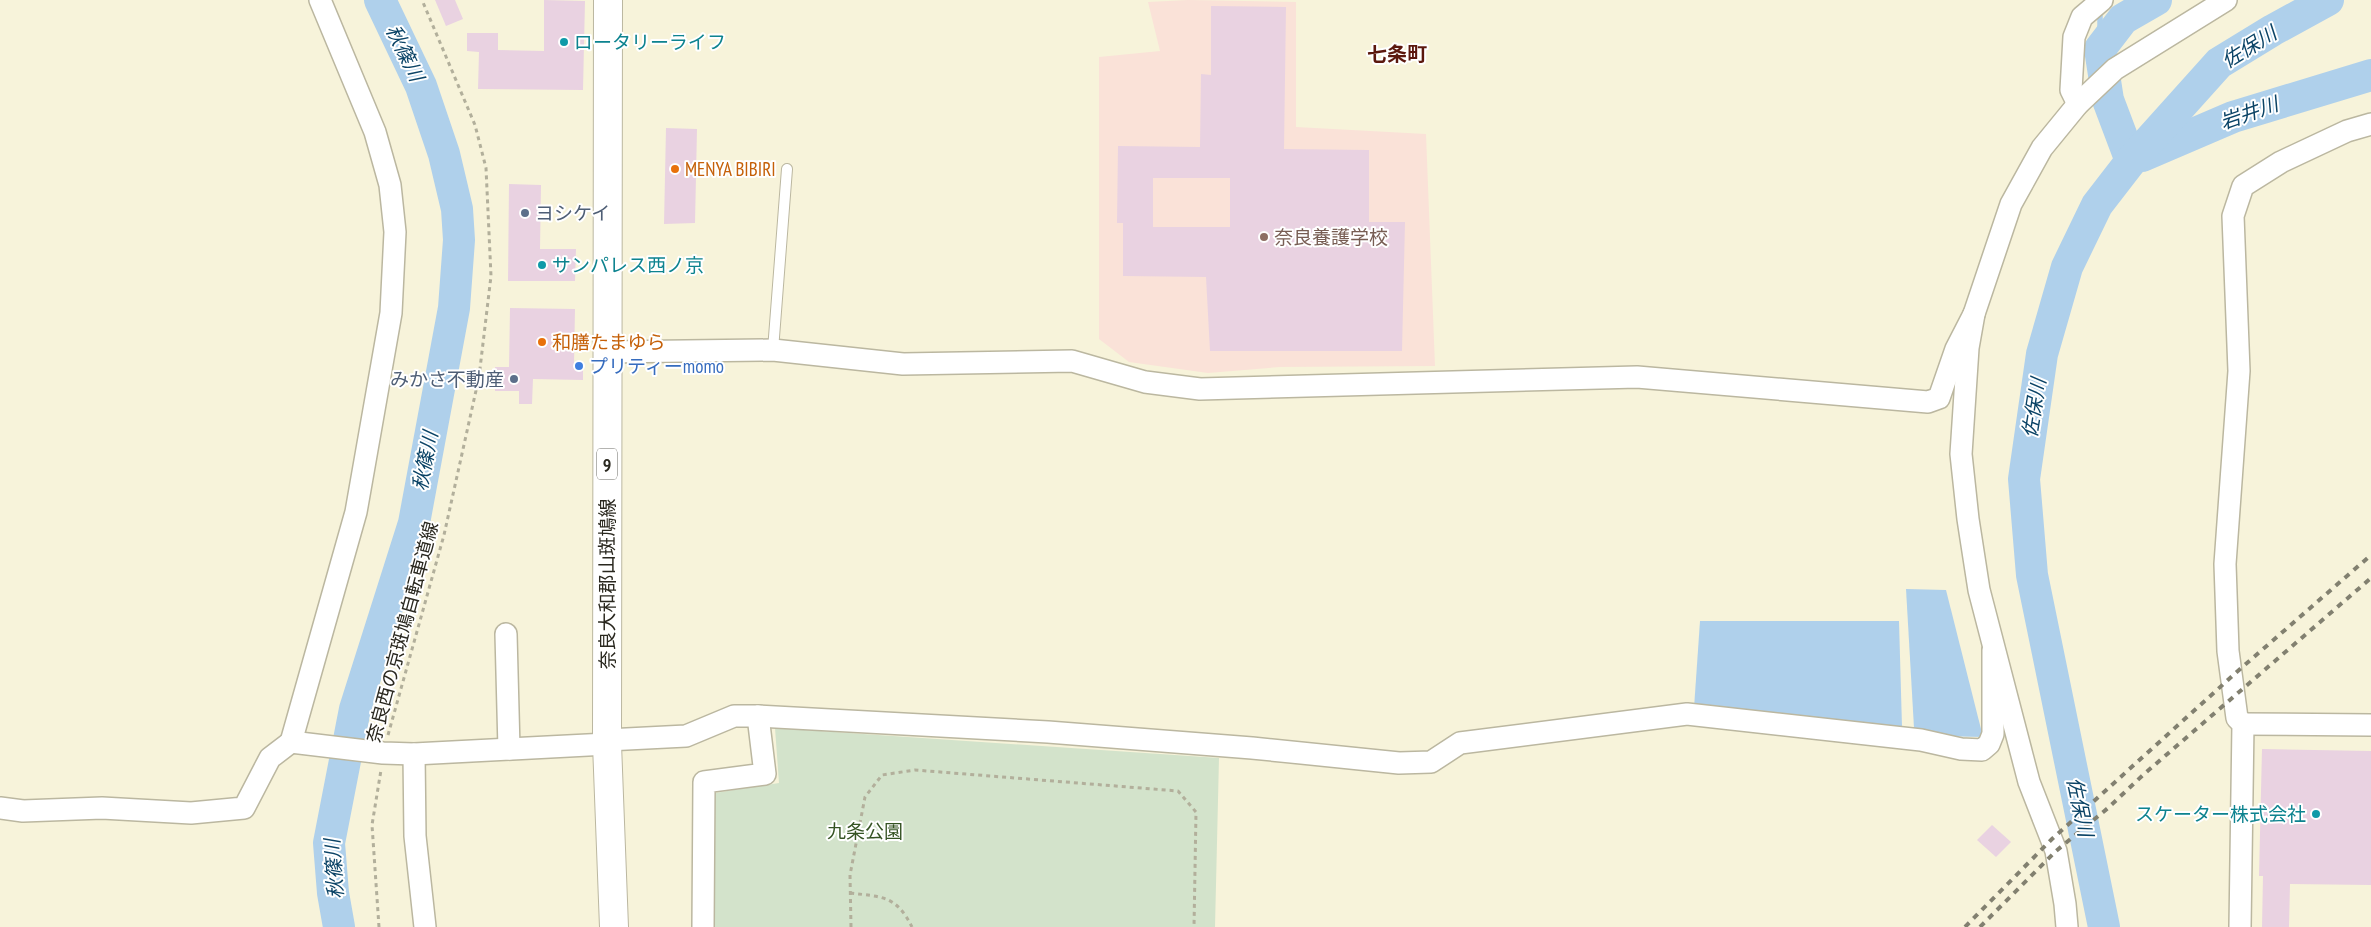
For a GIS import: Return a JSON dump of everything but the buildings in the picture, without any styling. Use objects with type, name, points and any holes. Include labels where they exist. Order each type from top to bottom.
[{"type":"main road","name":"奈良大和郡山斑鳩線","points":[[608,0],[607,742],[614,927]]},
{"type":"street","points":[[298,743],[356,512],[391,313],[395,232],[390,185],[375,132],[320,0]]},
{"type":"street","points":[[2083,99],[2071,90],[2074,37],[2082,17],[2102,0]]},
{"type":"street","points":[[2067,927],[2066,904],[2056,851],[2029,782],[1993,650],[1979,590],[1968,519],[1961,454],[1968,348],[1974,314],[2011,204],[2042,148],[2083,99],[2115,69],[2226,0]]},
{"type":"street","points":[[2371,124],[2347,131],[2281,162],[2243,186],[2233,216],[2239,371],[2225,564],[2228,651],[2237,718],[2243,724],[2371,725]]},
{"type":"street","points":[[607,352],[773,350],[903,364],[1072,361],[1145,382],[1200,389],[1637,377],[1928,402],[1939,398],[1956,349],[1974,314]]},
{"type":"street","points":[[506,634],[508,749]]},
{"type":"street","points":[[0,808],[23,811],[102,808],[191,813],[244,808],[270,758],[298,743],[383,753],[414,754],[508,749],[686,736],[734,716],[1048,732],[1252,748],[1399,763],[1431,762],[1460,743],[1687,714],[1920,740],[1961,749],[1982,750],[1989,744],[1993,734],[1993,650]]},
{"type":"street","points":[[703,927],[704,782],[765,774],[758,716]]},
{"type":"street","points":[[2240,927],[2243,724]]},
{"type":"street","points":[[414,754],[415,836],[425,927]]},
{"type":"lane","points":[[773,350],[787,169]]},
{"type":"path","name":"奈良西の京斑鳩自転車道線","points":[[379,927],[372,825],[383,753],[444,535],[479,376],[491,276],[486,168],[475,125],[422,0]]},
{"type":"path","points":[[851,927],[850,875],[865,797],[882,776],[915,770],[1178,791],[1196,812],[1194,927]]},
{"type":"path","points":[[850,892],[886,897],[906,915],[912,927]]},
{"type":"shaded area","name":"奈良養護学校","points":[[1188,0],[1296,2],[1296,127],[1426,134],[1435,366],[1280,367],[1208,373],[1129,362],[1099,339],[1099,57],[1160,51],[1148,2]]},
{"type":"green space","name":"九条公園","points":[[775,728],[1219,758],[1215,927],[714,927],[715,793],[779,783]]},
{"type":"water","points":[[1906,589],[1946,590],[1983,737],[1936,736],[1914,728]]},
{"type":"water","points":[[1700,621],[1899,621],[1902,727],[1694,708]]},
{"type":"waterway","name":"秋篠川","points":[[339,927],[333,893],[329,843],[355,709],[414,523],[454,308],[459,240],[457,209],[444,154],[421,86],[380,0]]},
{"type":"waterway","points":[[2131,161],[2108,100],[2100,49],[2123,19],[2156,0]]},
{"type":"waterway","name":"佐保川","points":[[2104,927],[2032,575],[2024,479],[2042,354],[2067,267],[2097,205],[2131,161],[2219,63],[2273,30],[2328,0]]},
{"type":"waterway","points":[[2100,10],[2100,49]]},
{"type":"waterway","name":"岩井川","points":[[2142,156],[2233,117],[2371,75]]},
{"type":"railway","points":[[1965,927],[2052,839],[2239,670],[2371,555]]},
{"type":"railway","points":[[1980,927],[2056,851],[2108,808],[2143,775],[2371,578]]},
{"type":"place","name":"ロータリーライフ","points":[[564,42]]},
{"type":"place","name":"MENYA BIBIRI","points":[[675,169]]},
{"type":"place","name":"ヨシケイ","points":[[525,213]]},
{"type":"place","name":"奈良養護学校","points":[[1264,237]]},
{"type":"place","name":"サンパレス西ノ京","points":[[542,265]]},
{"type":"place","name":"和膳たまゆら","points":[[542,342]]},
{"type":"place","name":"プリティーmomo","points":[[579,366]]},
{"type":"place","name":"みかさ不動産","points":[[514,379]]},
{"type":"place","name":"スケーター株式会社","points":[[2316,814]]},
{"type":"district","name":"七条町","points":[[1397,54]]}]
